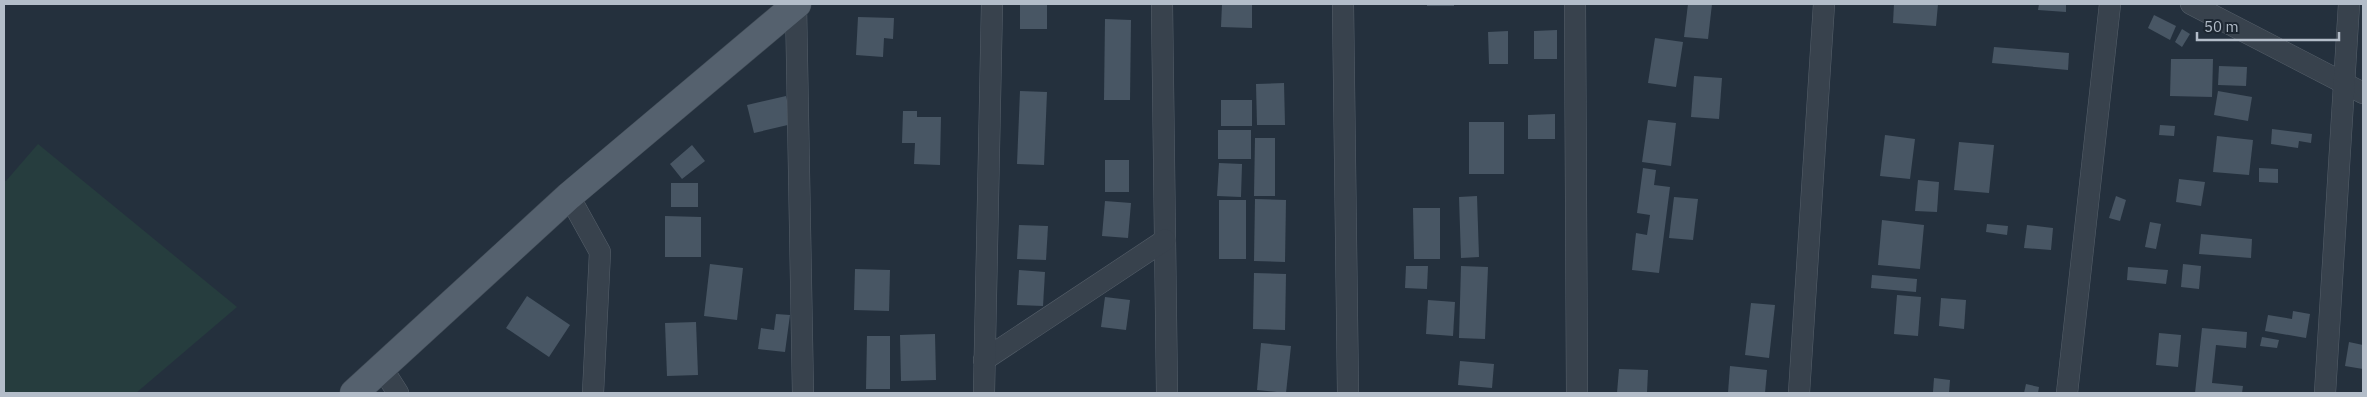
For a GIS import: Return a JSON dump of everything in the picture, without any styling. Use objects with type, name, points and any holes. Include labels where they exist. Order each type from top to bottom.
[{"type":"main road","points":[[354,393],[570,196],[796,4]]},
{"type":"street","points":[[796,4],[803,393]]},
{"type":"street","points":[[984,393],[992,4]]},
{"type":"street","points":[[1162,4],[1167,393]]},
{"type":"street","points":[[1343,4],[1348,393]]},
{"type":"street","points":[[1575,4],[1577,393]]},
{"type":"street","points":[[1799,393],[1824,4]]},
{"type":"street","points":[[2067,393],[2110,4]]},
{"type":"street","points":[[2190,4],[2363,93]]},
{"type":"street","points":[[2325,393],[2349,4]]},
{"type":"street","points":[[570,196],[600,252],[593,393]]},
{"type":"street","points":[[984,360],[1165,240]]},
{"type":"street","points":[[382,368],[398,393]]},
{"type":"green space","points":[[38,144],[237,307],[136,393],[4,393],[4,180],[6,181]]},
{"type":"building","points":[[1020,4],[1047,4],[1047,29],[1020,29]]},
{"type":"building","points":[[1222,4],[1252,4],[1252,28],[1221,27]]},
{"type":"building","points":[[1427,4],[1454,4],[1454,6],[1427,6]]},
{"type":"building","points":[[1688,4],[1712,4],[1708,39],[1684,37]]},
{"type":"building","points":[[1894,4],[1938,4],[1936,26],[1893,23]]},
{"type":"building","points":[[2039,4],[2066,4],[2066,12],[2038,10]]},
{"type":"building","points":[[2154,15],[2176,26],[2170,40],[2148,28]]},
{"type":"building","points":[[858,17],[894,18],[893,39],[884,38],[883,57],[856,55]]},
{"type":"building","points":[[1105,19],[1131,20],[1130,100],[1104,100]]},
{"type":"building","points":[[2182,29],[2190,34],[2182,47],[2175,42]]},
{"type":"building","points":[[1557,30],[1557,59],[1534,59],[1534,31]]},
{"type":"building","points":[[1508,31],[1508,64],[1489,64],[1488,32]]},
{"type":"building","points":[[1655,38],[1683,42],[1676,87],[1648,83]]},
{"type":"building","points":[[1994,47],[2069,53],[2068,70],[1992,63]]},
{"type":"building","points":[[2171,59],[2213,59],[2212,97],[2170,96]]},
{"type":"building","points":[[2219,66],[2247,67],[2246,86],[2218,85]]},
{"type":"building","points":[[1694,76],[1722,78],[1719,119],[1691,117]]},
{"type":"building","points":[[1284,83],[1285,125],[1257,125],[1256,84]]},
{"type":"building","points":[[1020,91],[1047,92],[1044,165],[1017,164]]},
{"type":"building","points":[[2218,91],[2252,97],[2248,121],[2214,115]]},
{"type":"building","points":[[786,96],[792,124],[754,133],[747,105]]},
{"type":"building","points":[[1221,100],[1252,100],[1252,126],[1221,126]]},
{"type":"building","points":[[903,111],[917,111],[917,117],[941,117],[940,165],[914,164],[915,143],[902,143]]},
{"type":"building","points":[[1555,114],[1555,139],[1528,139],[1528,115]]},
{"type":"building","points":[[1648,120],[1676,123],[1671,166],[1642,162]]},
{"type":"building","points":[[1469,122],[1504,122],[1504,174],[1469,174]]},
{"type":"building","points":[[2160,125],[2175,126],[2174,136],[2159,135]]},
{"type":"building","points":[[2272,129],[2312,134],[2311,143],[2299,141],[2298,148],[2271,144]]},
{"type":"building","points":[[1218,130],[1251,130],[1251,159],[1218,159]]},
{"type":"building","points":[[1885,135],[1915,139],[1910,179],[1880,176]]},
{"type":"building","points":[[2217,136],[2253,140],[2249,175],[2213,172]]},
{"type":"building","points":[[1255,138],[1275,138],[1275,196],[1254,196]]},
{"type":"building","points":[[1959,142],[1994,145],[1989,193],[1954,190]]},
{"type":"building","points":[[692,145],[705,161],[682,179],[670,164]]},
{"type":"building","points":[[1105,160],[1129,160],[1129,192],[1105,192]]},
{"type":"building","points":[[1219,163],[1242,164],[1241,197],[1217,196]]},
{"type":"building","points":[[1643,168],[1656,170],[1654,185],[1670,187],[1659,273],[1632,270],[1636,233],[1647,235],[1650,215],[1637,213]]},
{"type":"building","points":[[2259,168],[2278,169],[2278,183],[2259,182]]},
{"type":"building","points":[[2179,179],[2205,182],[2201,206],[2176,202]]},
{"type":"building","points":[[1918,180],[1939,182],[1937,212],[1915,211]]},
{"type":"building","points":[[671,183],[698,183],[698,207],[671,207]]},
{"type":"building","points":[[1477,196],[1479,257],[1461,258],[1459,197]]},
{"type":"building","points":[[2116,196],[2126,200],[2120,221],[2109,218]]},
{"type":"building","points":[[1674,197],[1698,199],[1693,240],[1669,238]]},
{"type":"building","points":[[1255,199],[1286,200],[1285,262],[1254,261]]},
{"type":"building","points":[[1219,200],[1246,200],[1246,259],[1219,259]]},
{"type":"building","points":[[1105,201],[1131,203],[1128,238],[1102,236]]},
{"type":"building","points":[[1413,208],[1440,208],[1440,259],[1414,259]]},
{"type":"building","points":[[665,216],[701,217],[701,257],[665,257]]},
{"type":"building","points":[[1882,220],[1924,225],[1920,269],[1878,265]]},
{"type":"building","points":[[2150,222],[2161,224],[2156,249],[2145,247]]},
{"type":"building","points":[[1987,224],[2008,226],[2007,235],[1986,232]]},
{"type":"building","points":[[1019,225],[1048,226],[1046,260],[1017,259]]},
{"type":"building","points":[[2027,225],[2053,228],[2051,250],[2024,248]]},
{"type":"building","points":[[2201,234],[2252,239],[2251,258],[2199,254]]},
{"type":"building","points":[[710,264],[743,268],[737,320],[704,316]]},
{"type":"building","points":[[2183,264],[2201,266],[2199,289],[2181,287]]},
{"type":"building","points":[[1406,266],[1428,266],[1427,289],[1405,288]]},
{"type":"building","points":[[1461,266],[1488,267],[1485,339],[1459,338]]},
{"type":"building","points":[[2128,267],[2168,270],[2166,284],[2127,280]]},
{"type":"building","points":[[855,269],[890,270],[889,311],[854,310]]},
{"type":"building","points":[[1019,270],[1045,272],[1043,306],[1017,305]]},
{"type":"building","points":[[1254,273],[1286,274],[1285,330],[1253,329]]},
{"type":"building","points":[[1872,275],[1917,279],[1916,292],[1871,288]]},
{"type":"building","points":[[1897,295],[1921,297],[1918,336],[1894,334]]},
{"type":"building","points":[[527,296],[570,325],[549,357],[506,328]]},
{"type":"building","points":[[1105,297],[1130,300],[1126,330],[1101,327]]},
{"type":"building","points":[[1941,298],[1966,300],[1964,329],[1939,326]]},
{"type":"building","points":[[1428,300],[1455,302],[1453,336],[1426,334]]},
{"type":"building","points":[[1751,303],[1775,305],[1769,358],[1745,355]]},
{"type":"building","points":[[2293,311],[2310,314],[2306,338],[2265,331],[2268,315],[2292,319]]},
{"type":"building","points":[[776,314],[790,315],[785,352],[758,349],[761,328],[774,330]]},
{"type":"building","points":[[696,322],[698,375],[667,376],[665,323]]},
{"type":"building","points":[[2202,328],[2247,332],[2246,348],[2216,345],[2212,383],[2243,386],[2242,393],[2195,393]]},
{"type":"building","points":[[2159,333],[2181,335],[2178,367],[2156,365]]},
{"type":"building","points":[[935,334],[936,380],[901,381],[900,335]]},
{"type":"building","points":[[867,336],[890,336],[890,389],[866,389]]},
{"type":"building","points":[[2262,337],[2279,340],[2277,348],[2260,346]]},
{"type":"building","points":[[2349,342],[2363,345],[2363,369],[2345,366]]},
{"type":"building","points":[[1261,343],[1291,346],[1286,393],[1257,390]]},
{"type":"building","points":[[1460,361],[1494,364],[1492,388],[1458,385]]},
{"type":"building","points":[[1730,366],[1767,370],[1765,393],[1728,393]]},
{"type":"building","points":[[1619,369],[1648,370],[1647,393],[1617,393]]},
{"type":"building","points":[[1934,378],[1950,380],[1949,393],[1933,392]]},
{"type":"building","points":[[2026,384],[2039,387],[2038,393],[2024,393]]}]
